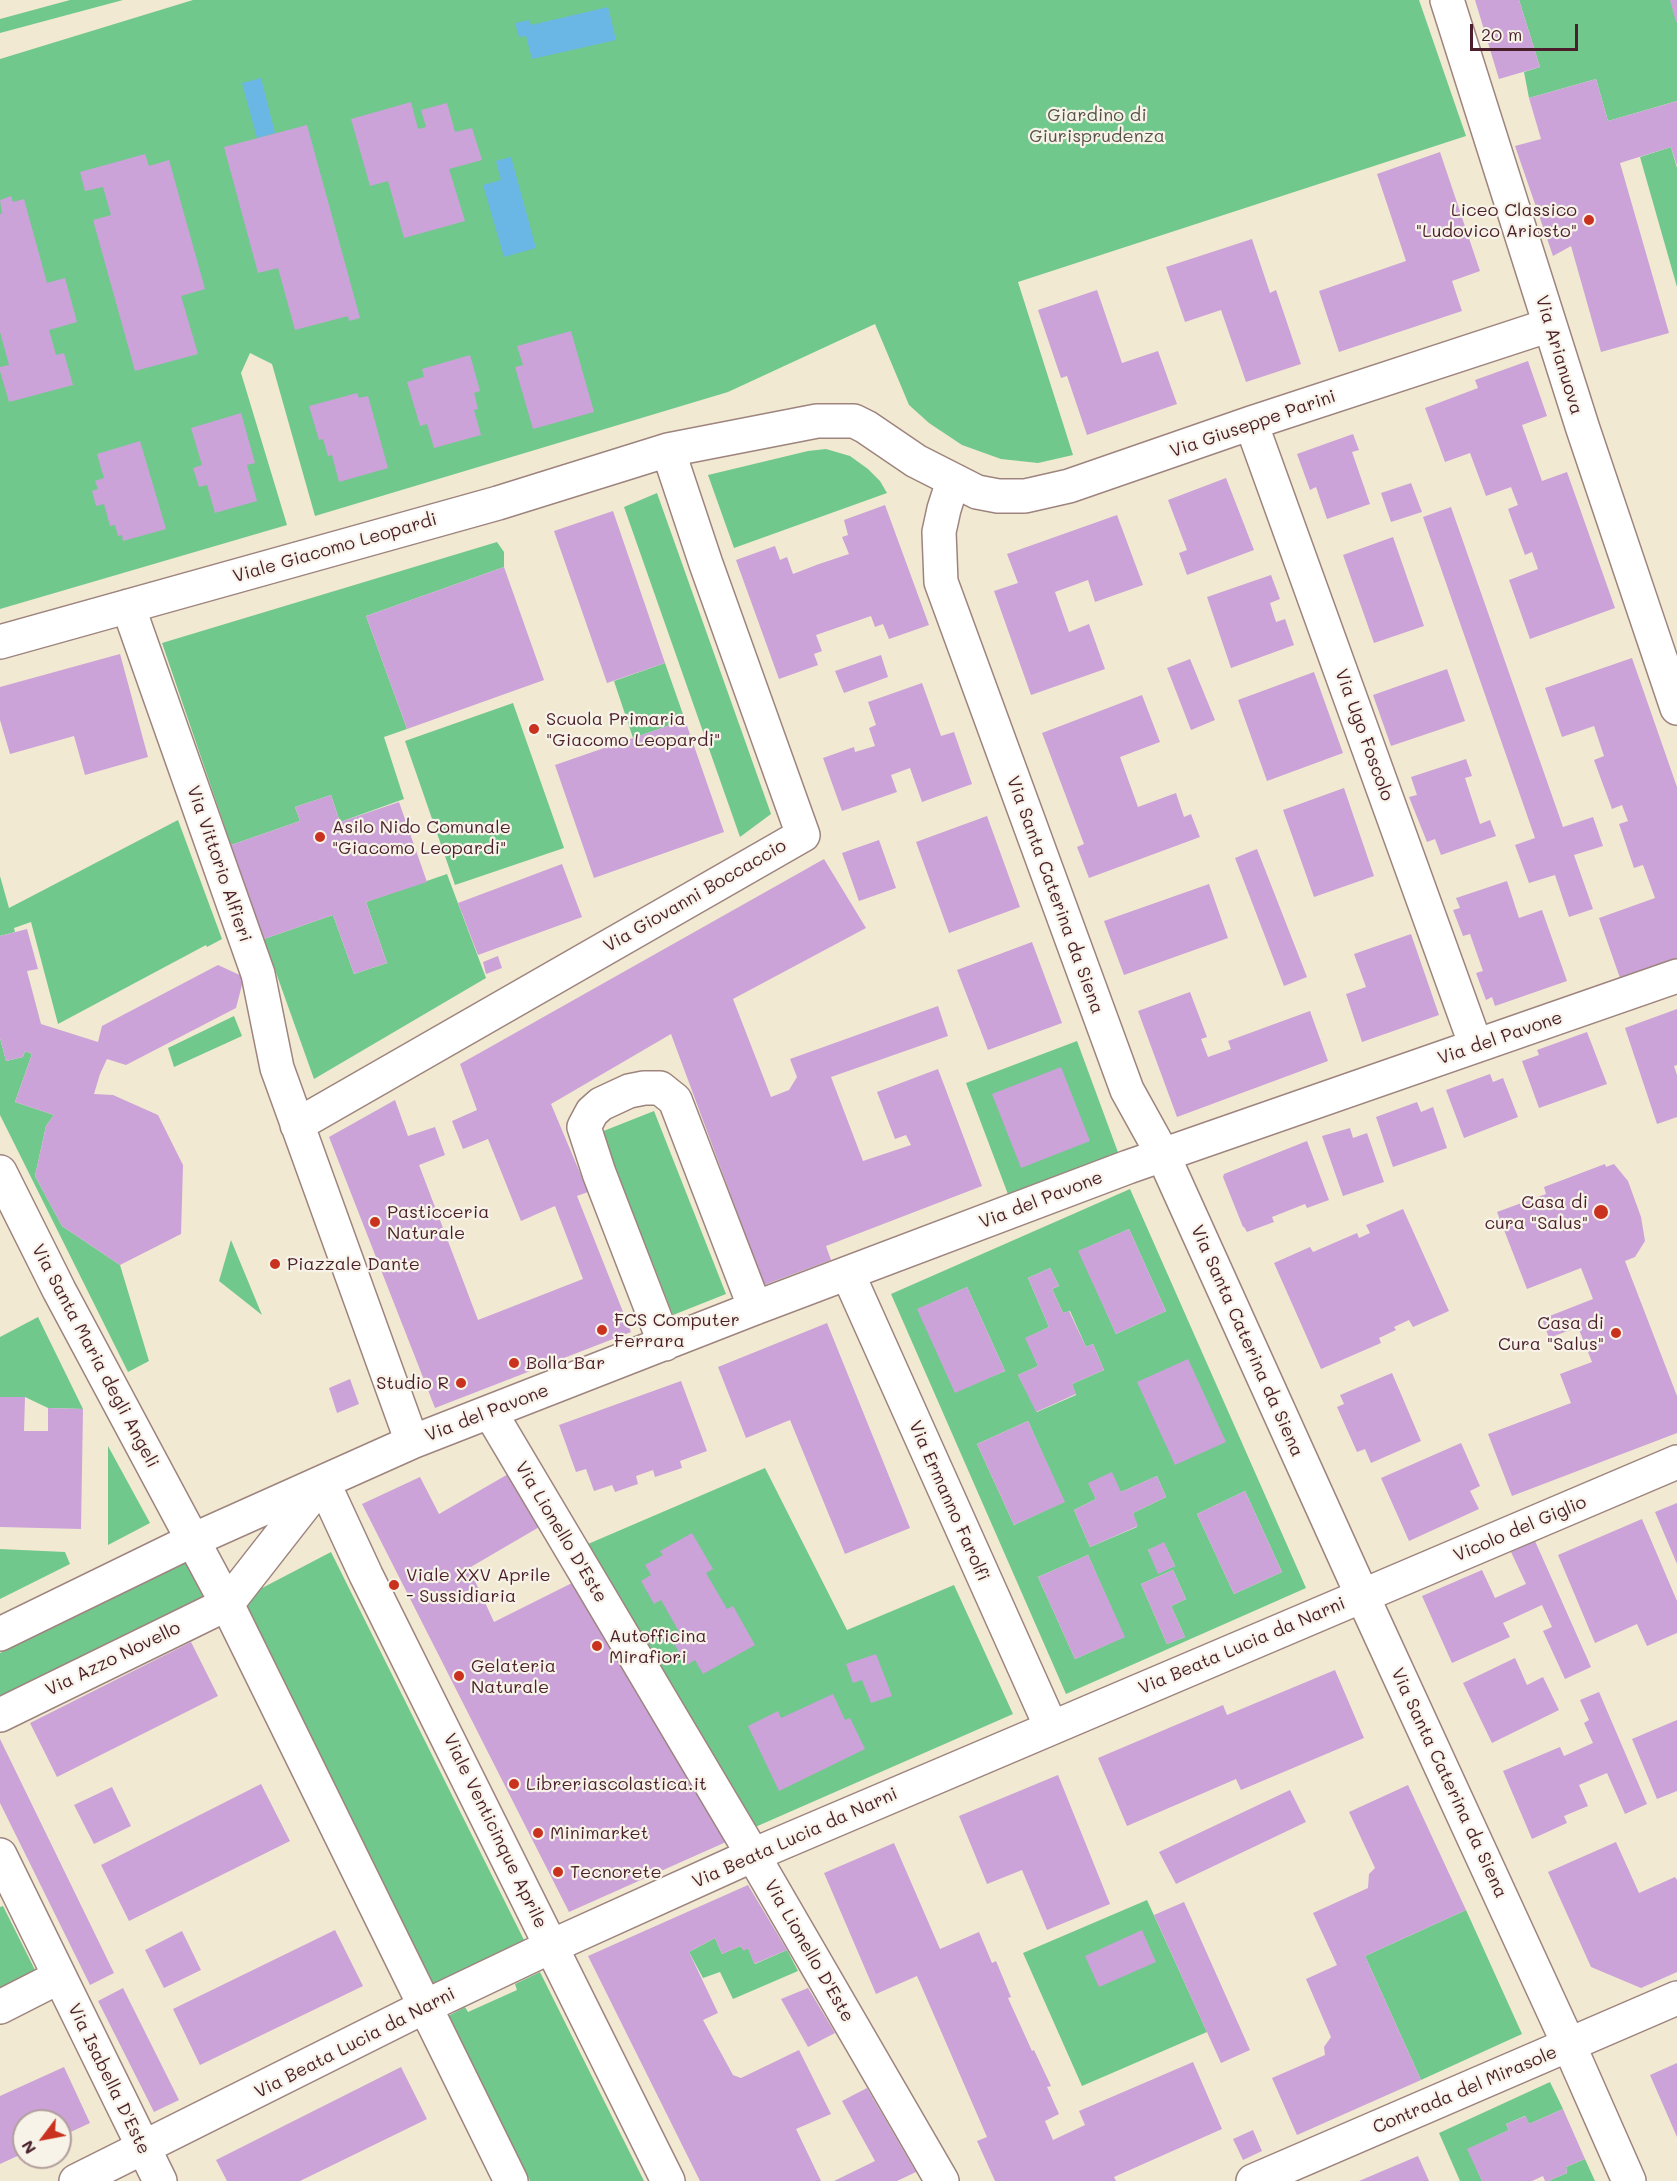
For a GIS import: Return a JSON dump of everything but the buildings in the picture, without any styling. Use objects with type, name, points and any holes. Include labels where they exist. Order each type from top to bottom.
[{"type":"street","name":"Via Arianuova","points":[[1447,0],[1583,429],[1677,708]]},
{"type":"street","name":"Via Giuseppe Parini","points":[[668,450],[817,421],[848,420],[866,427],[916,461],[977,492],[998,496],[1025,496],[1070,486],[1251,423],[1550,325]]},
{"type":"street","name":"Via Ugo Foscolo","points":[[1251,423],[1476,1046]]},
{"type":"street","name":"Viale Giacomo Leopardi","points":[[0,642],[498,502],[668,450]]},
{"type":"street","name":"Via Giovanni Boccaccio","points":[[297,1125],[803,835],[706,564],[668,450]]},
{"type":"street","name":"Via Santa Caterina da Siena","points":[[953,481],[939,532],[941,582],[1126,1090],[1163,1155],[1629,2181]]},
{"type":"street","name":"Via Vittorio Alfieri","points":[[128,606],[258,974],[274,1056],[297,1125],[412,1442]]},
{"type":"street","name":"Via del Pavone","points":[[193,1540],[412,1442],[755,1308],[1163,1155],[1677,976]]},
{"type":"street","points":[[665,1344],[599,1173],[584,1127],[592,1112],[601,1104],[629,1091],[660,1088],[675,1100],[755,1308]]},
{"type":"street","name":"Via Santa Maria degli Angeli","points":[[0,1172],[59,1290],[193,1540]]},
{"type":"street","name":"Via Ermanno Farolfi","points":[[848,1274],[1051,1727]]},
{"type":"street","name":"Via Lionello D'Este","points":[[490,1412],[753,1855],[942,2181]]},
{"type":"street","name":"Vicolo del Giglio","points":[[1362,1595],[1677,1462]]},
{"type":"street","points":[[227,1604],[323,1482]]},
{"type":"street","name":"Viale Venticinque Aprile","points":[[323,1482],[366,1575],[668,2181]]},
{"type":"street","points":[[0,1634],[193,1540],[227,1604],[511,2181]]},
{"type":"street","name":"Via Beata Lucia da Narni","points":[[76,2181],[426,2006],[552,1946],[753,1855],[1362,1595]]},
{"type":"street","name":"Via Azzo Novello","points":[[0,1715],[227,1604]]},
{"type":"street","name":"Via Isabella D'Este","points":[[5,1876],[59,1977],[160,2181]]},
{"type":"street","points":[[0,2007],[59,1977]]},
{"type":"street","name":"Contrada del Mirasole","points":[[1253,2181],[1677,1998]]},
{"type":"green space","points":[[70,0],[123,0],[0,33],[0,19]]},
{"type":"green space","name":"Giardino di Giurisprudenza","points":[[193,0],[1419,0],[1466,136],[1018,282],[1073,455],[1038,463],[1001,459],[962,445],[929,423],[909,405],[875,324],[728,392],[315,516],[272,364],[250,353],[241,373],[287,525],[0,609],[0,59]]},
{"type":"green space","points":[[1519,0],[1677,0],[1677,101],[1608,121],[1596,79],[1529,98],[1524,72],[1540,67]]},
{"type":"green space","points":[[1671,147],[1677,168],[1677,287],[1640,157]]},
{"type":"green space","points":[[826,449],[850,456],[880,481],[887,493],[734,548],[708,475],[808,451]]},
{"type":"green space","points":[[657,493],[771,814],[740,837],[624,507]]},
{"type":"green space","points":[[497,542],[504,552],[504,567],[366,616],[407,729],[384,737],[404,799],[340,822],[331,795],[295,807],[300,821],[231,845],[162,643]]},
{"type":"green space","points":[[665,663],[685,720],[633,738],[614,681]]},
{"type":"green space","points":[[513,703],[564,848],[455,885],[405,741]]},
{"type":"green space","points":[[178,820],[222,939],[207,947],[206,945],[58,1024],[31,922],[14,928],[15,932],[0,936],[0,876],[9,908]]},
{"type":"green space","points":[[447,874],[486,978],[314,1079],[264,939],[333,915],[354,974],[387,963],[366,902]]},
{"type":"green space","points":[[234,1016],[242,1036],[174,1067],[168,1048]]},
{"type":"green space","points":[[0,1038],[6,1061],[23,1057],[25,1051],[32,1054],[15,1102],[54,1115],[46,1126],[35,1176],[62,1226],[120,1265],[149,1361],[128,1372],[0,1115]]},
{"type":"green space","points":[[1077,1041],[1119,1155],[1009,1197],[966,1083]]},
{"type":"green space","points":[[654,1111],[726,1294],[673,1315],[601,1132]]},
{"type":"green space","points":[[1130,1189],[1306,1588],[1066,1694],[891,1294]],"holes":[[[1129,1229],[1166,1311],[1116,1334],[1079,1251]],[[1050,1268],[1059,1286],[1052,1289],[1063,1313],[1070,1311],[1086,1347],[1093,1344],[1104,1370],[1072,1384],[1076,1395],[1037,1412],[1018,1375],[1038,1366],[1026,1338],[1049,1327],[1028,1278]],[[967,1287],[1005,1371],[955,1392],[918,1309]],[[1028,1421],[1064,1502],[1014,1525],[977,1444]],[[1157,1476],[1166,1497],[1133,1513],[1137,1527],[1090,1547],[1074,1510],[1096,1499],[1089,1484],[1121,1492]],[[1245,1491],[1282,1572],[1234,1594],[1197,1514]],[[1164,1543],[1175,1566],[1159,1573],[1148,1550]],[[1088,1555],[1124,1637],[1075,1659],[1038,1577]],[[1173,1570],[1186,1599],[1171,1606],[1185,1637],[1167,1644],[1141,1584]]]},
{"type":"green space","points":[[231,1240],[262,1315],[219,1281]]},
{"type":"green space","points":[[38,1317],[83,1409],[48,1408],[25,1397],[0,1397],[0,1337]]},
{"type":"green space","points":[[108,1446],[150,1523],[108,1545]]},
{"type":"green space","points":[[765,1468],[847,1630],[954,1585],[1013,1714],[753,1828],[588,1544]]},
{"type":"green space","points":[[0,1549],[65,1552],[70,1564],[0,1599]]},
{"type":"green space","points":[[331,1552],[525,1942],[433,1987],[241,1599]]},
{"type":"green space","points":[[187,1560],[207,1599],[0,1702],[0,1653]]},
{"type":"green space","points":[[1147,1900],[1207,2032],[1082,2086],[1023,1953]]},
{"type":"green space","points":[[3,1906],[35,1970],[0,1988],[0,1907]]},
{"type":"green space","points":[[1466,1910],[1522,2034],[1421,2080],[1365,1956]]},
{"type":"green space","points":[[715,1938],[722,1954],[740,1946],[744,1950],[748,1948],[755,1964],[787,1950],[798,1971],[733,1999],[720,1972],[703,1978],[689,1952]]},
{"type":"green space","points":[[540,1972],[644,2181],[530,2181],[448,2016],[465,2007],[468,2012],[517,1990],[515,1984]]},
{"type":"green space","points":[[1550,2082],[1563,2109],[1529,2124],[1525,2116],[1506,2124],[1509,2130],[1468,2149],[1482,2181],[1460,2181],[1439,2133]]},
{"type":"green space","points":[[1585,2159],[1595,2181],[1548,2181],[1567,2173],[1566,2167]]},
{"type":"water","points":[[608,7],[616,40],[532,59],[526,36],[519,37],[515,23],[529,20],[531,25]]},
{"type":"water","points":[[261,78],[275,133],[257,138],[242,83]]},
{"type":"water","points":[[511,157],[536,248],[504,257],[483,185],[501,180],[496,161]]},
{"type":"place","name":"Liceo Classico \"Ludovico Ariosto\"","points":[[1589,220]]},
{"type":"place","name":"Scuola Primaria \"Giacomo Leopardi\"","points":[[534,729]]},
{"type":"place","name":"Asilo Nido Comunale \"Giacomo Leopardi\"","points":[[320,837]]},
{"type":"place","name":"Casa di cura \"Salus\"","points":[[1601,1212]]},
{"type":"place","name":"Pasticceria Naturale","points":[[375,1222]]},
{"type":"place","name":"Piazzale Dante","points":[[275,1264]]},
{"type":"place","name":"FCS Computer Ferrara","points":[[602,1330]]},
{"type":"place","name":"Casa di Cura \"Salus\"","points":[[1616,1333]]},
{"type":"place","name":"Bolla Bar","points":[[514,1363]]},
{"type":"place","name":"Studio R","points":[[461,1383]]},
{"type":"place","name":"Viale XXV Aprile - Sussidiaria","points":[[394,1585]]},
{"type":"place","name":"Autofficina Mirafiori","points":[[597,1646]]},
{"type":"place","name":"Gelateria Naturale","points":[[459,1676]]},
{"type":"place","name":"Libreriascolastica.it","points":[[514,1784]]},
{"type":"place","name":"Minimarket","points":[[538,1833]]},
{"type":"place","name":"Tecnorete","points":[[558,1872]]}]
